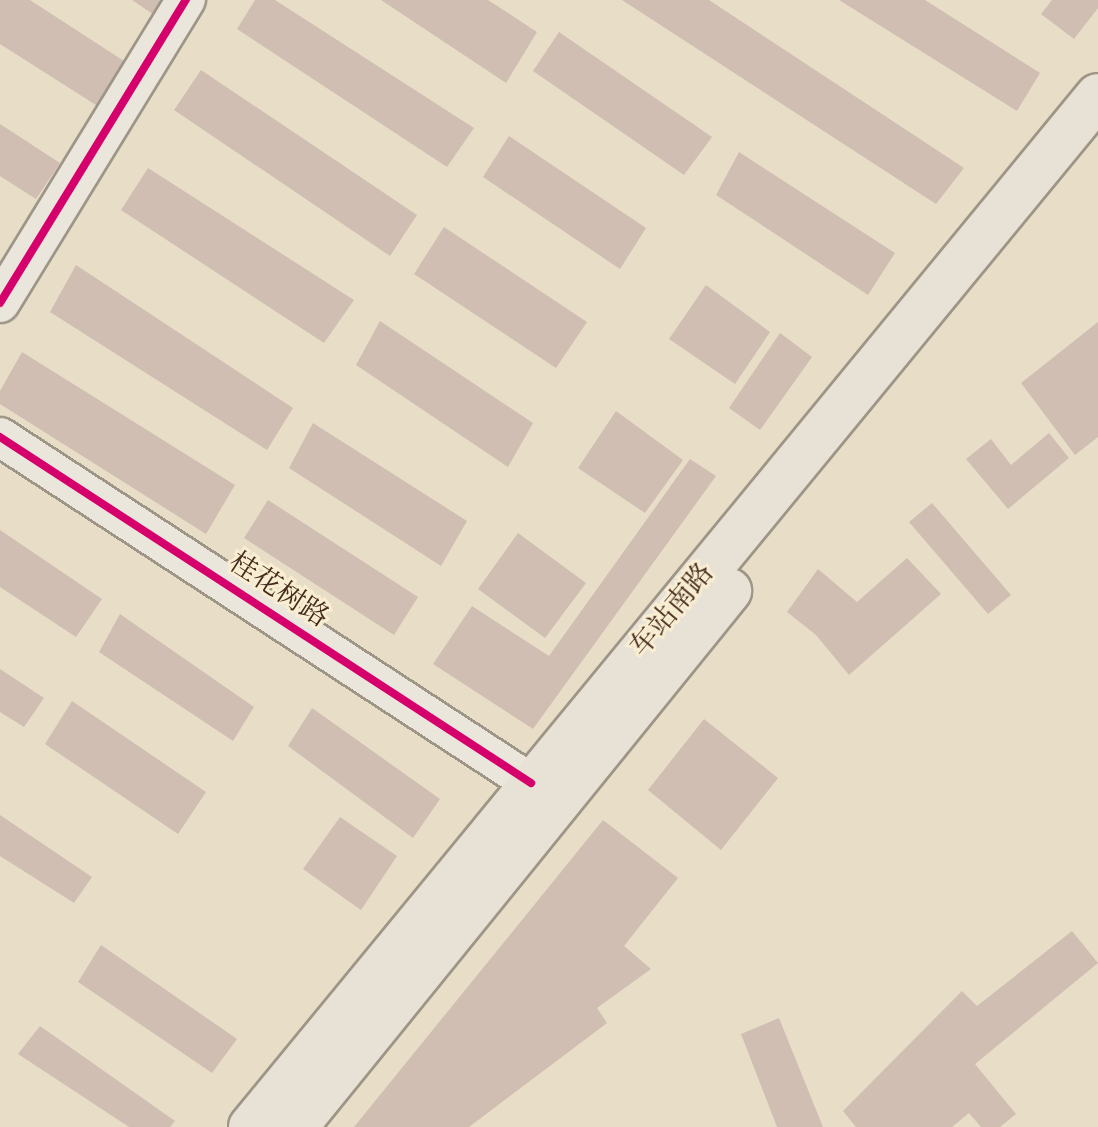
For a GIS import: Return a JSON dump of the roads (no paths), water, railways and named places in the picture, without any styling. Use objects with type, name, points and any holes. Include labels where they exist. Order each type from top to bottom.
[{"type":"main road","name":"车站南路","points":[[251,1127],[1098,96]]},
{"type":"main road","name":"车站南路","points":[[295,1127],[1098,132]]},
{"type":"street","points":[[0,303],[186,0]]},
{"type":"street","name":"桂花树路","points":[[0,437],[531,783]]}]
